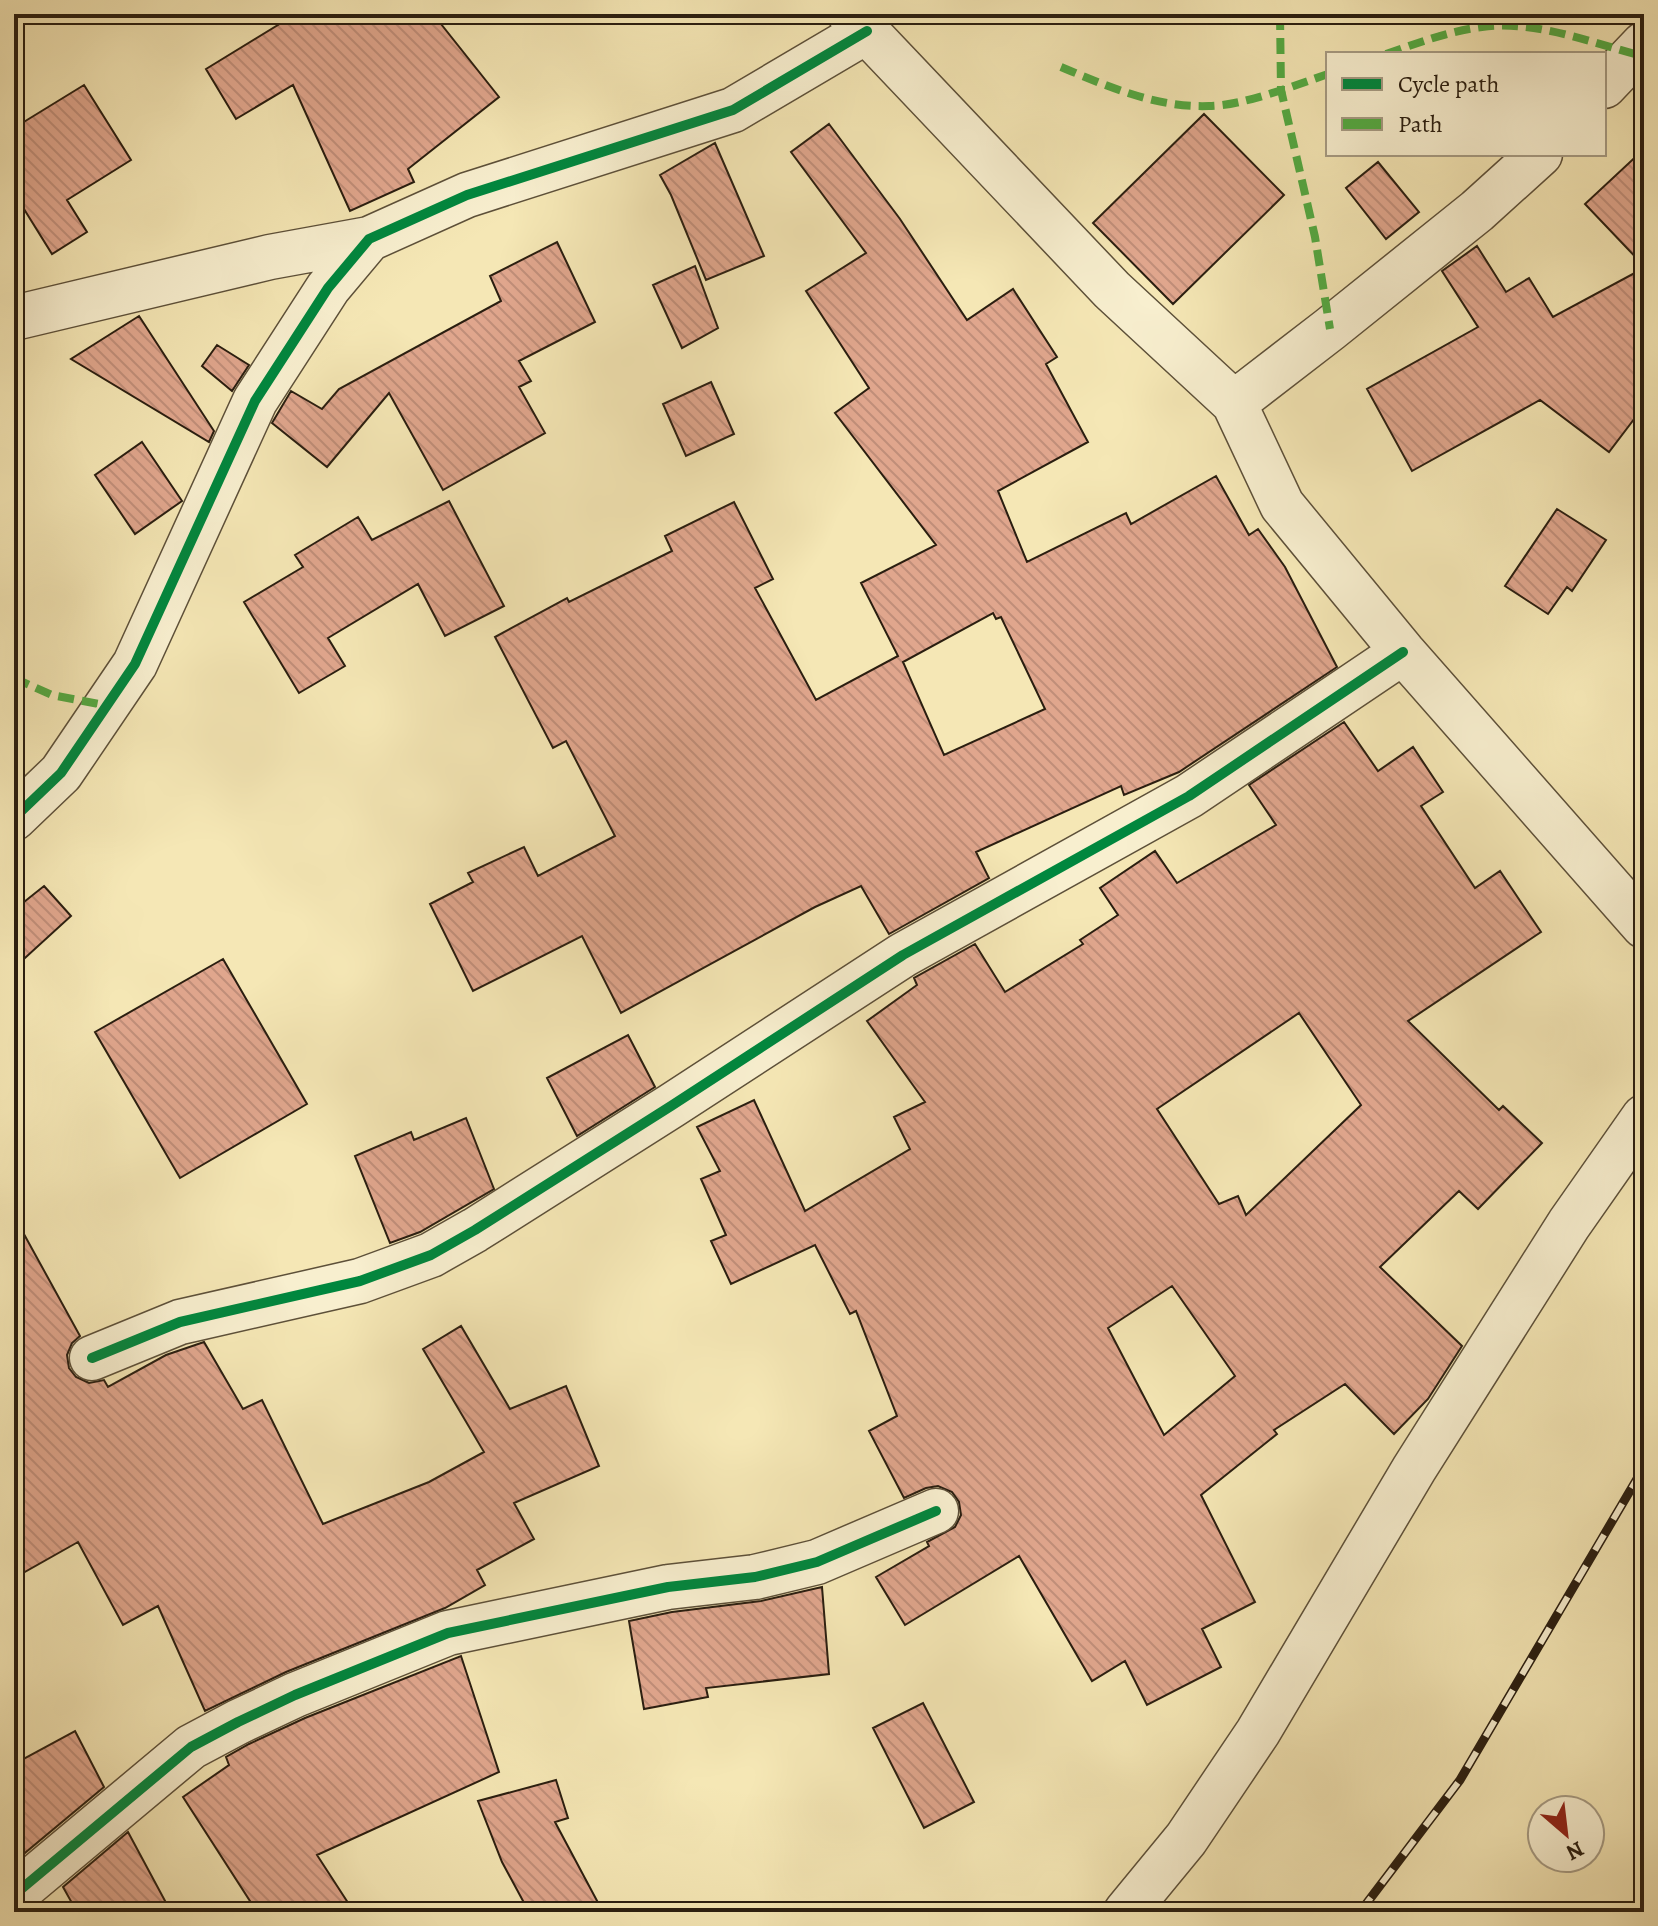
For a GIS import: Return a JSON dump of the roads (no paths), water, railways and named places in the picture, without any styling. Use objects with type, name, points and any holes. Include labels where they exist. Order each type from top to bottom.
[{"type":"street","points":[[14,318],[270,257],[369,239],[467,195],[733,110],[858,22],[1112,290],[1234,403],[1282,505],[1403,652],[1644,926]]},
{"type":"street","points":[[1606,84],[1644,44]]},
{"type":"street","points":[[1234,403],[1477,211],[1538,156]]},
{"type":"street","points":[[14,818],[61,773],[135,664],[255,401],[328,288],[369,239]]},
{"type":"street","points":[[92,1358],[180,1322],[360,1281],[431,1255],[645,1122],[903,955],[1189,796],[1403,652]]},
{"type":"street","points":[[1126,1912],[1186,1839],[1258,1732],[1414,1469],[1569,1224],[1644,1117]]},
{"type":"street","points":[[14,1895],[191,1747],[310,1689],[448,1633],[668,1587],[755,1577],[817,1562],[936,1511]]},
{"type":"railway","points":[[1360,1912],[1460,1780],[1644,1467]]}]
